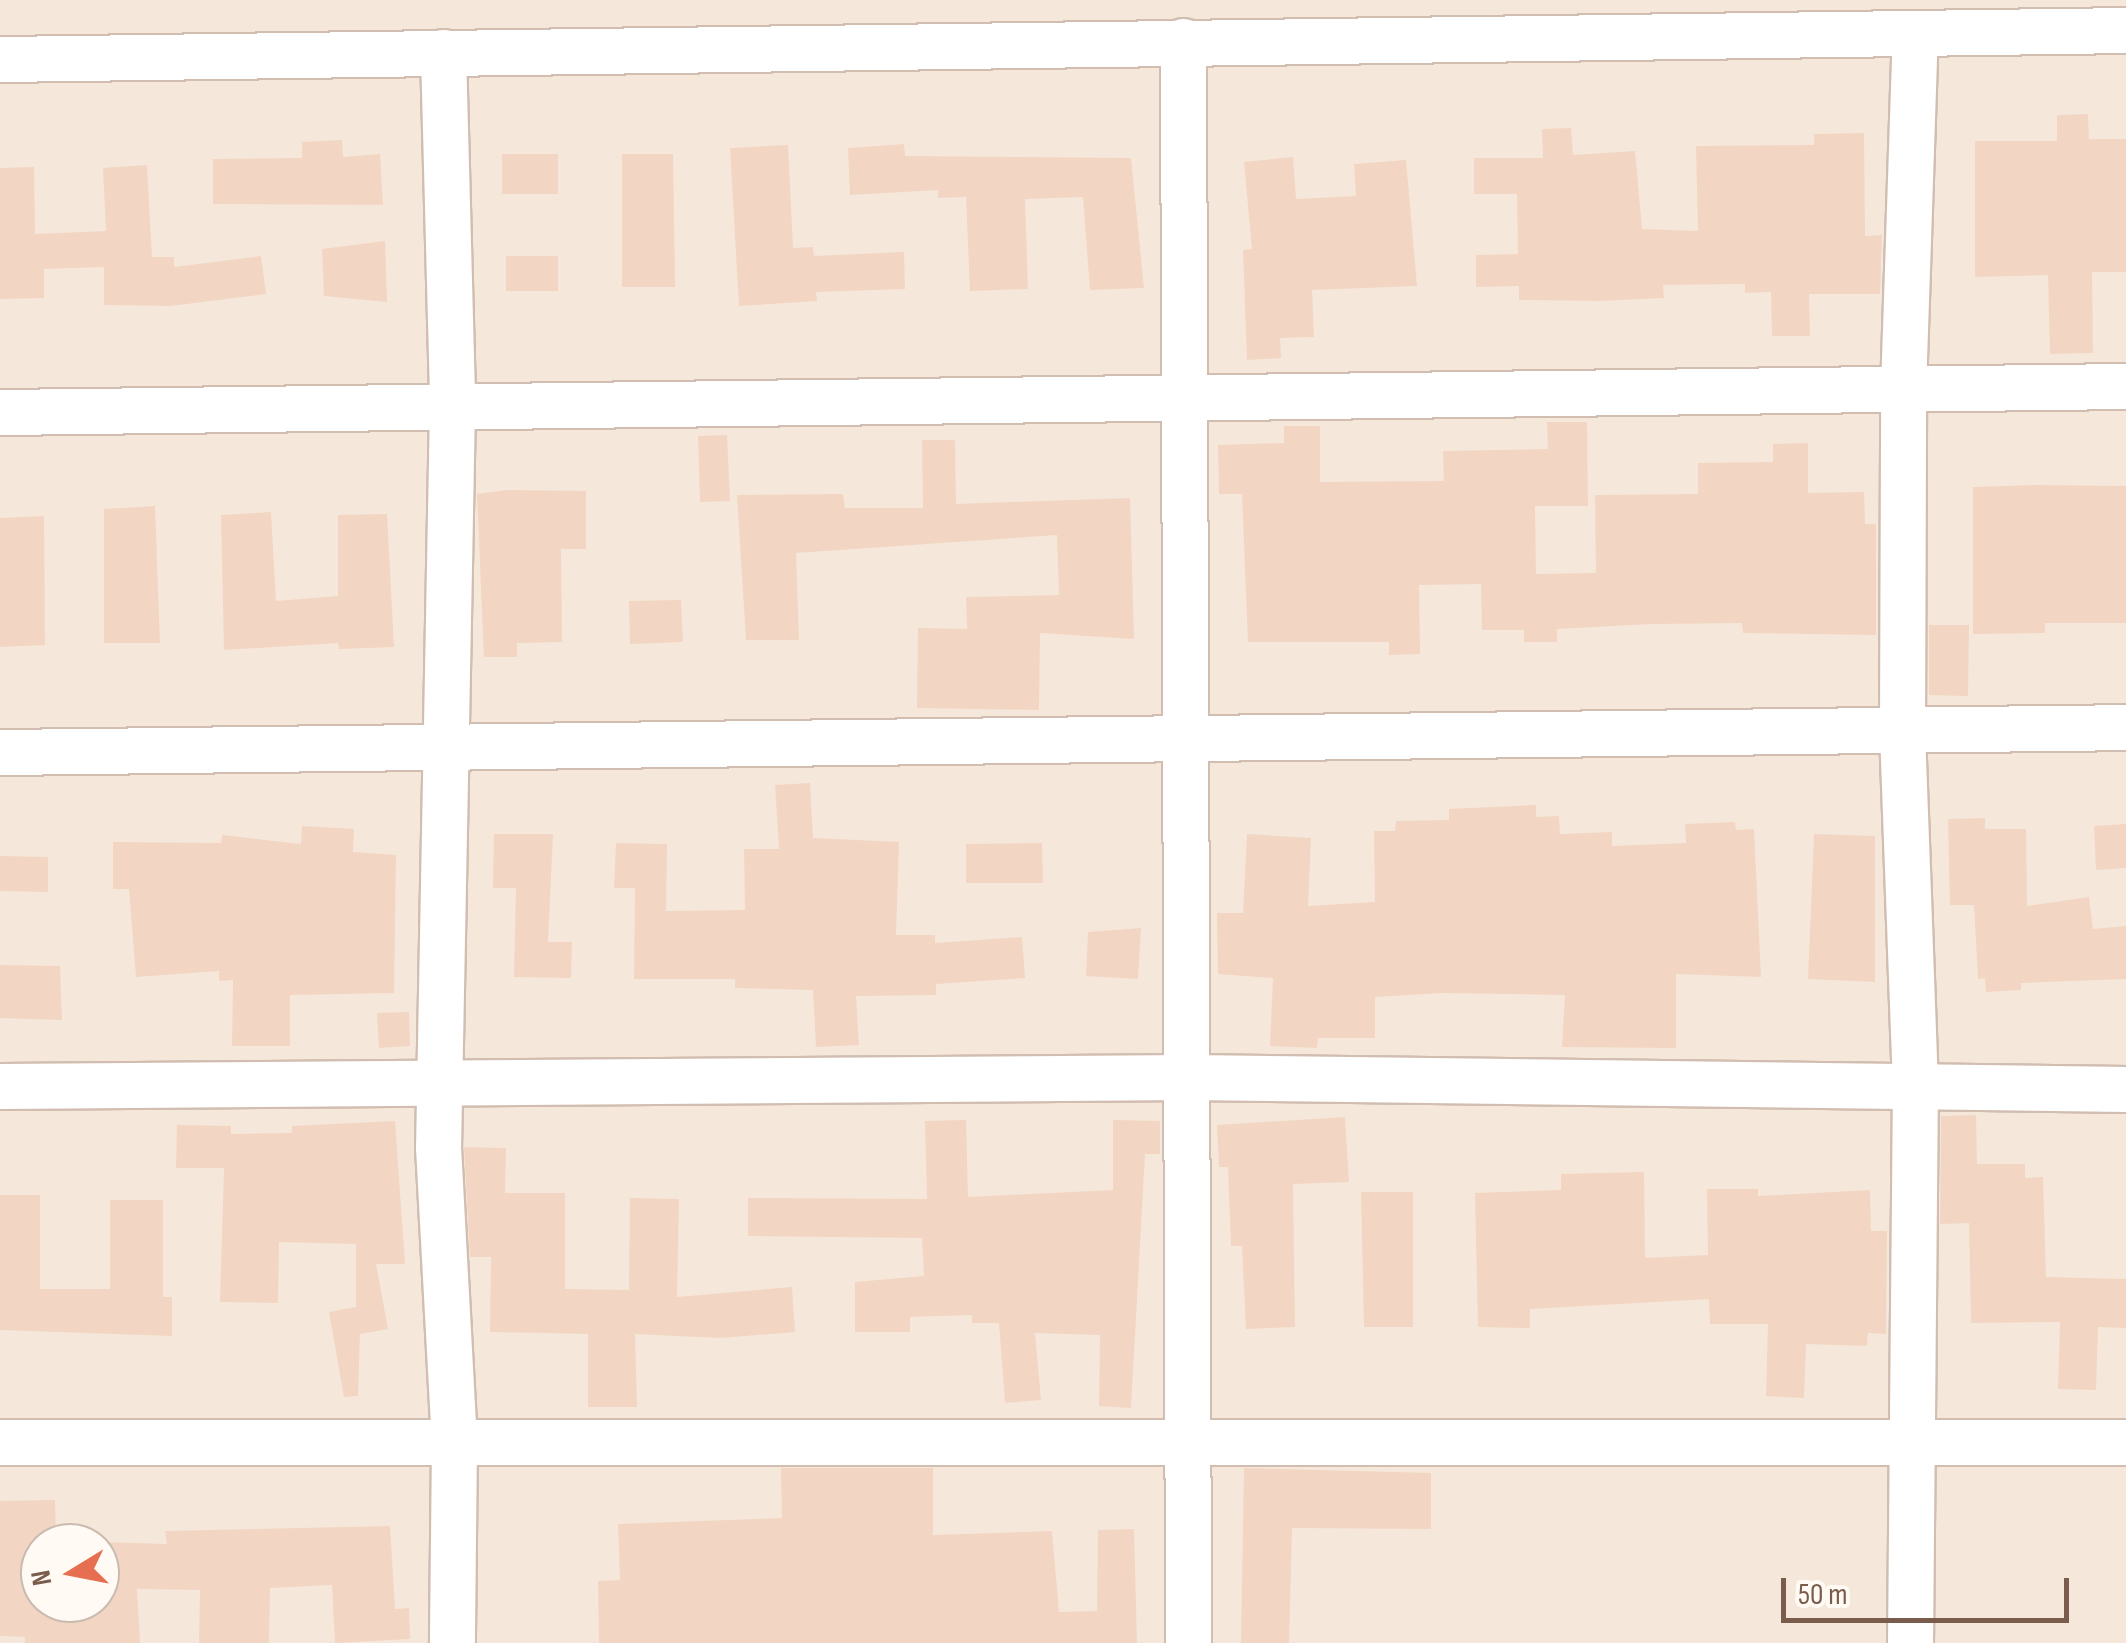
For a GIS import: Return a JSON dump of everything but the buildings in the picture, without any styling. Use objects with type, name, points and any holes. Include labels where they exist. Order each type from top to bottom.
[{"type":"street","points":[[0,59],[2126,30]]},
{"type":"street","points":[[1910,1643],[1916,1086],[1902,729],[1903,390],[1915,35]]},
{"type":"street","points":[[1184,40],[1182,397],[1191,1445],[1188,1643]]},
{"type":"street","points":[[443,52],[452,407],[449,746],[439,1079],[454,1443],[452,1643]]},
{"type":"street","points":[[0,412],[2126,386]]},
{"type":"street","points":[[0,752],[2126,727]]},
{"type":"street","points":[[0,1086],[439,1079],[1189,1077],[2126,1089]]},
{"type":"street","points":[[0,1442],[2126,1442]]},
{"type":"shaded area","points":[[0,0],[2126,0],[2126,1643],[0,1643]]}]
